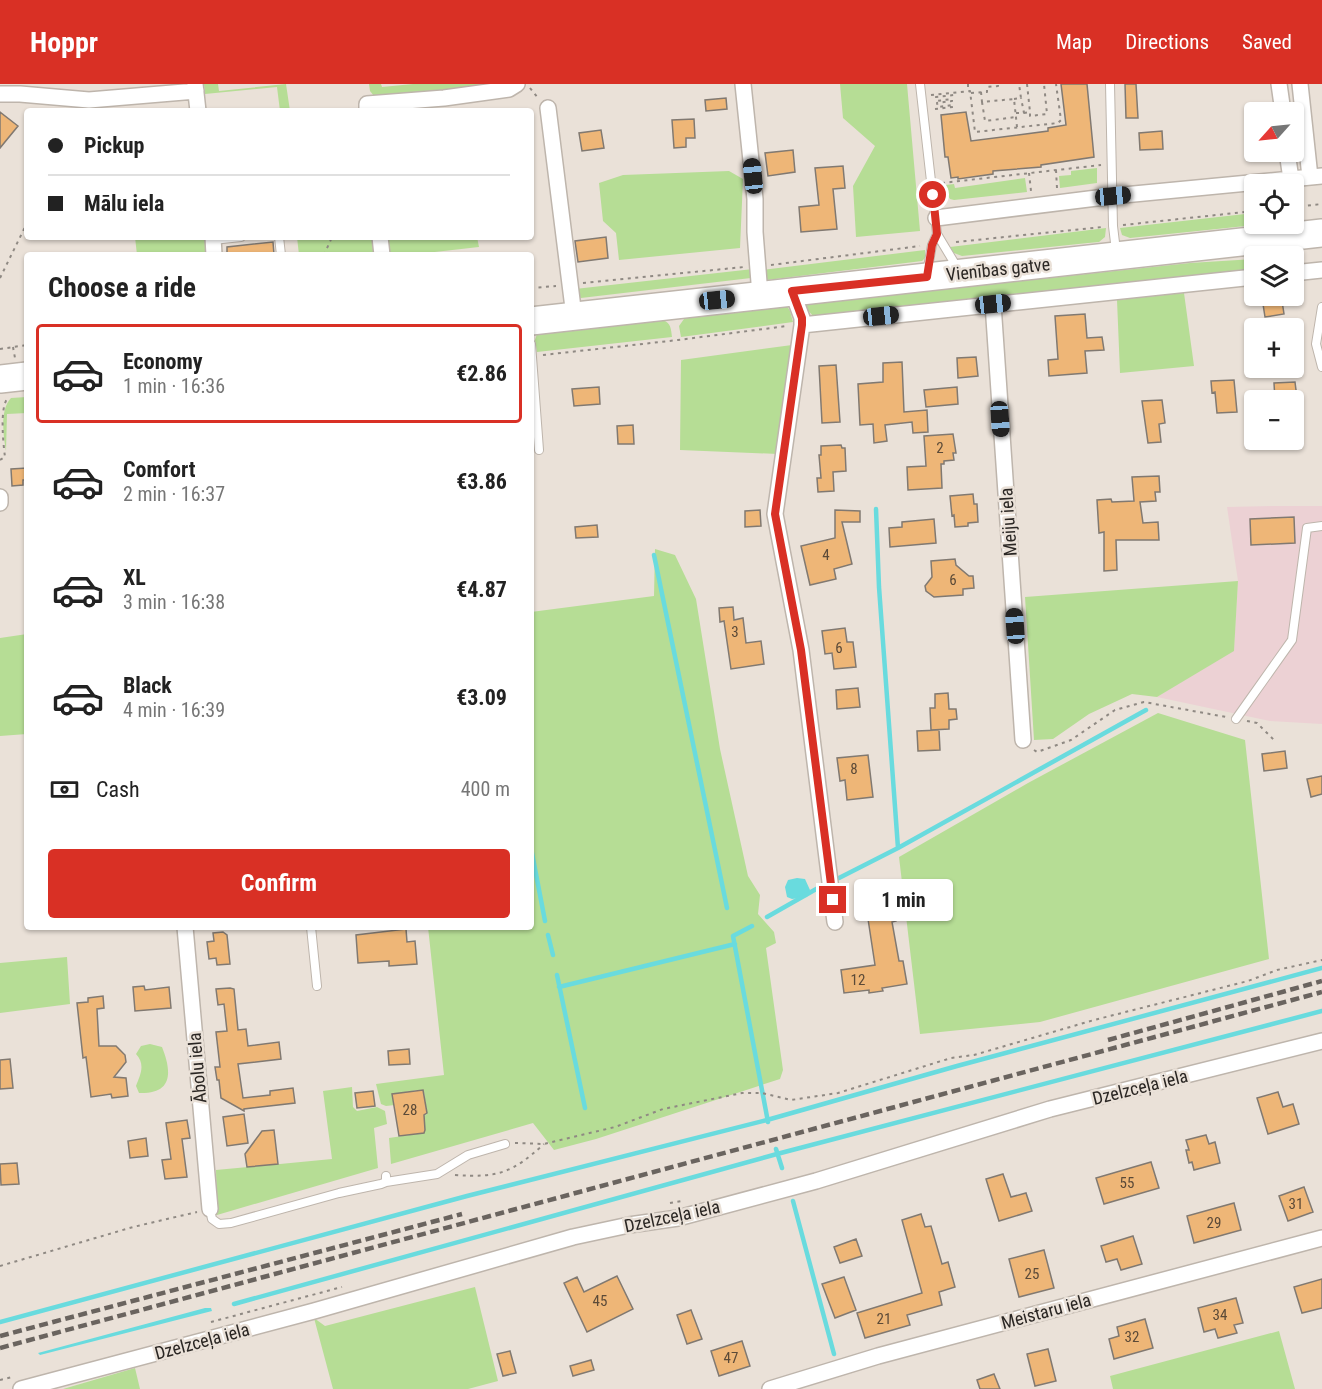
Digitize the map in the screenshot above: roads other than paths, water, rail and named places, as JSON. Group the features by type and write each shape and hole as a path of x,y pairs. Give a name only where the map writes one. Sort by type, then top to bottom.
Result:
{"highway":[{"name":"Vienības gatve","path":"534,321 1322,233"}],"street":[{"path":"367,108 367,104 444,98 509,89 517,84"},
{"path":"743,84 755,199 760,295"},
{"path":"1280,84 1282,102"},
{"path":"1300,84 1316,176"},
{"path":"0,94 89,100 196,87 198,108"},
{"path":"548,108 574,316"},
{"path":"936,218 1113,196 1244,183"},
{"path":"1304,272 1322,270"},
{"path":"802,321 1244,278"},
{"path":"792,291 802,321 775,514 801,650 841,921"},
{"name":"Meiju iela","path":"993,304 1023,740"},
{"path":"0,497 0,503"},
{"name":"Ābolu iela","path":"185,930 210,1209"},
{"name":"Dzelzceļa iela","path":"16,1383 314,1311 573,1236 678,1218 816,1181 1050,1109 1322,1043"},
{"name":"Meistaru iela","path":"770,1389 879,1356 1322,1238"}],"lane":[{"path":"920,84 937,234 932,245 927,277"},
{"path":"1110,84 1113,226 1116,256"},
{"path":"937,234 960,273"},
{"path":"213,244 229,240"},
{"path":"1322,307 1316,344 1322,367"},
{"path":"534,383 539,450"},
{"path":"1236,719 1292,640 1307,528 1322,526"},
{"path":"311,930 317,986"},
{"path":"210,1209 212,1219 219,1224 231,1223 386,1179 437,1174 468,1155 505,1144"}],"water":[{"path":"805,879 810,890 807,897 792,899 787,897 785,887 788,880"},
{"path":"211,1308 212,1311 40,1355 38,1353"}],"waterway":[{"path":"876,509 879,587 898,848"},
{"path":"654,555 727,908"},
{"path":"839,878 898,848 1146,710"},
{"path":"534,864 545,921"},
{"path":"767,917 818,888"},
{"path":"752,926 733,936 768,1122"},
{"path":"548,935 553,955"},
{"path":"559,987 735,944"},
{"path":"0,1322 467,1196 767,1120 957,1066 1322,968"},
{"path":"557,975 585,1108"},
{"path":"234,1304 777,1154 1322,1011"},
{"path":"776,1149 782,1168"},
{"path":"793,1201 834,1354"}],"railway":[{"path":"1108,1040 1322,981"},
{"path":"0,1348 1322,992"},
{"path":"0,1336 462,1214"}]}
